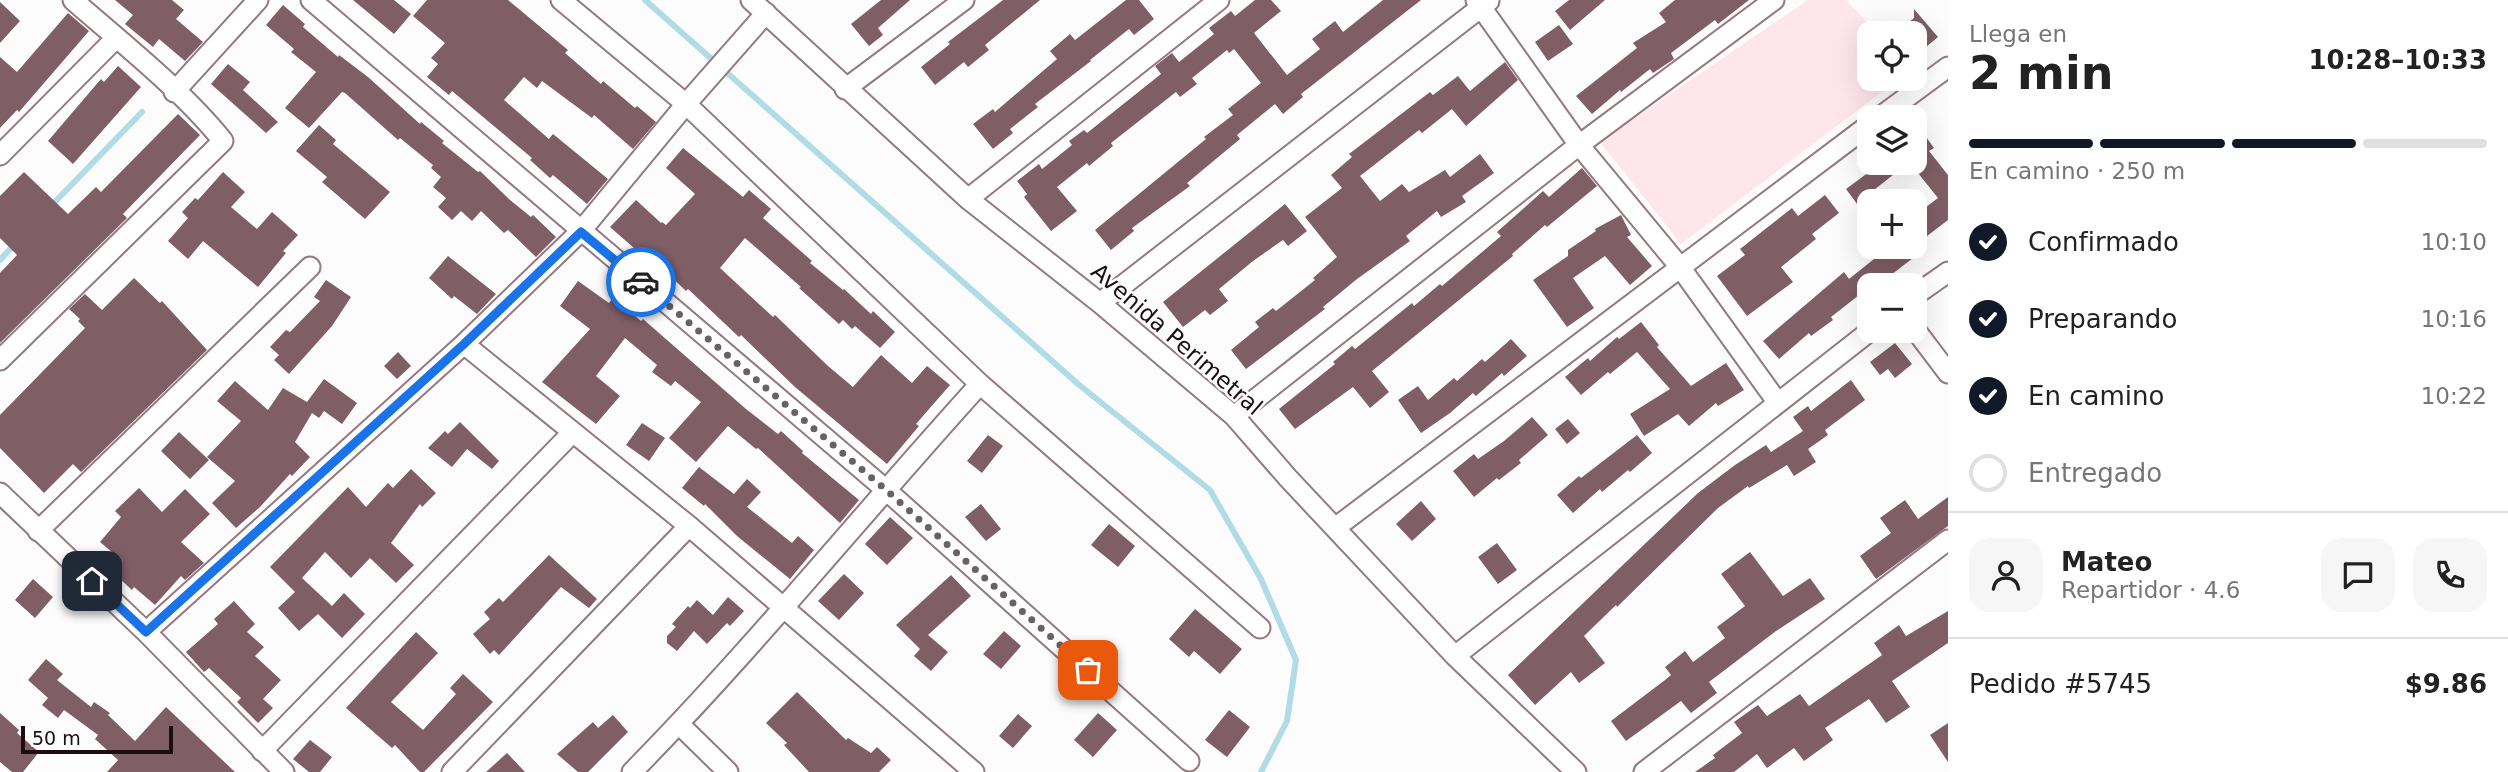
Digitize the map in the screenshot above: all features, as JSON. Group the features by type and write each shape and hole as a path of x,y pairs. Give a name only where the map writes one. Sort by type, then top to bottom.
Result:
{"street":[{"path":"0,360 223,141 211,126 73,0"},
{"path":"174,92 258,0"},
{"path":"311,0 885,489 1189,761"},
{"path":"561,0 686,104 980,384 1261,628"},
{"path":"845,89 964,0"},
{"path":"968,199 1219,0"},
{"path":"1234,415 1579,145 1774,0"},
{"path":"1100,303 1482,2 1579,145 1681,267 1778,402"},
{"path":"146,632 464,344 581,232 686,104 747,36 758,7"},
{"name":"Avenida Perimetral","path":"758,7 968,199 1100,303 1234,415 1288,478 1455,656 1576,772"},
{"path":"0,155 116,38"},
{"path":"1896,105 1948,67"},
{"path":"1335,528 1857,134"},
{"path":"38,531 310,267"},
{"path":"1927,287 1948,272"},
{"path":"1455,656 1857,341"},
{"path":"1925,343 1948,373"},
{"path":"464,344 689,526 974,772"},
{"path":"632,772 785,608 885,489 980,384"},
{"path":"262,751 572,433"},
{"path":"0,493 146,632 285,772"},
{"path":"452,772 689,526"},
{"path":"1644,772 1948,540"},
{"path":"679,724 728,772"}],"shaded area":[{"path":"1808,0 1846,0 1866,21 1857,21 1857,91 1883,91 1865,105 1857,105 1857,111 1681,244 1600,142"}],"building":[{"path":"115,0 172,0 184,10 176,19 203,42 185,61 159,39 153,47 125,24 133,15"},
{"path":"353,0 394,0 411,14 394,34"},
{"path":"427,0 508,0 568,50 565,53 601,84 603,81 656,122 633,149 594,115 592,118 542,81 537,88 524,77 504,100 549,139 553,134 608,179 587,204 553,175 550,178 530,160 532,158 452,91 449,95 427,77 438,64 431,58 445,43 413,16"},
{"path":"881,0 910,0 878,28 883,35 869,46 851,24"},
{"path":"1003,0 1040,0 985,45 989,50 968,67 964,62 935,85 921,67 950,44 948,42"},
{"path":"1126,0 1139,0 1154,19 1134,35 1129,29 1035,104 1038,107 1010,129 1013,133 993,149 973,124 993,109 995,112 1057,59 1050,51 1070,34 1075,40"},
{"path":"1255,0 1271,0 1281,11 1254,33 1287,75 1320,49 1312,39 1335,21 1343,32 1383,0 1421,0 1301,94 1303,97 1283,114 1275,104 1237,135 1240,139 1187,183 1190,186 1132,228 1134,231 1111,250 1095,230 1206,139 1204,137 1233,115 1228,109 1261,83 1234,49 1229,53 1227,50 1192,78 1197,84 1180,97 1176,92 1111,143 1113,146 1089,166 1087,163 1057,187 1077,211 1051,231 1024,197 1027,194 1017,181 1039,164 1042,169 1072,145 1069,141 1084,130 1087,133 1161,74 1155,66 1172,53 1179,62 1214,34 1209,28 1231,11 1235,16"},
{"path":"1569,0 1605,0 1570,30 1555,11"},
{"path":"1675,0 1749,0 1718,24 1715,20 1671,53 1674,59 1653,73 1650,69 1592,114 1576,96 1637,48 1633,43 1666,22 1659,13"},
{"path":"0,2 20,21 0,43"},
{"path":"283,5 305,24 303,27 338,57 339,55 368,77 420,124 421,122 444,141 442,143 480,171 510,200 531,217 533,215 556,237 536,257 508,230 504,233 481,211 472,221 461,211 452,220 438,207 446,198 433,187 441,177 431,168 433,165 400,138 398,140 345,93 342,92 309,128 285,108 316,72 291,52 294,49 266,25"},
{"path":"1914,9 1924,21 1910,21 1914,18"},
{"path":"68,13 89,31 19,112 17,110 0,128 0,57 17,72"},
{"path":"1927,24 1938,37 1927,46"},
{"path":"1559,25 1573,44 1548,61 1535,42"},
{"path":"1505,62 1518,80 1466,126 1452,109 1422,133 1419,130 1360,176 1380,201 1402,184 1409,192 1445,170 1450,177 1480,154 1494,173 1462,196 1466,202 1441,217 1437,211 1406,236 1410,241 1357,279 1323,307 1325,309 1246,369 1231,350 1259,327 1255,322 1273,308 1276,311 1315,280 1313,278 1337,257 1305,217 1342,188 1331,175 1352,157 1349,154 1430,92 1433,95 1458,76 1470,91"},
{"path":"228,64 250,82 243,90 278,122 266,133 211,84"},
{"path":"118,66 141,87 73,164 48,141 101,79 104,82"},
{"path":"178,114 200,135 123,214 127,218 0,343 0,273 17,255 0,238 0,196 24,172 68,214 96,187 101,192"},
{"path":"319,125 336,140 333,144 390,192 365,219 322,182 327,177 296,151"},
{"path":"1927,138 1934,148 1929,151 1948,175 1948,220 1927,236 1927,206 1938,198 1920,175 1927,175"},
{"path":"683,148 743,197 749,190 771,209 763,218 812,261 810,263 871,314 873,311 895,332 880,348 855,326 852,329 843,320 839,324 745,238 720,268 773,317 775,315 828,366 853,387 881,355 912,383 927,366 950,385 916,424 919,426 887,464 795,387 688,289 686,291 660,266 658,269 610,227 636,200 666,225 695,194 666,168"},
{"path":"1582,168 1597,186 1547,227 1545,225 1512,254 1513,256 1372,371 1389,392 1370,408 1353,387 1295,429 1279,409 1335,364 1333,362 1352,346 1355,349 1412,303 1414,306 1440,284 1442,286 1501,236 1497,232 1543,191 1549,197"},
{"path":"223,172 245,192 231,207 257,229 272,212 298,235 283,251 286,253 258,287 203,241 188,259 168,241 188,218 182,212 195,198 198,200"},
{"path":"1865,175 1893,175 1875,189 1857,189 1857,204 1846,189"},
{"path":"1825,195 1839,213 1812,234 1816,239 1781,267 1793,282 1747,316 1717,276 1745,255 1740,249 1792,208 1798,216"},
{"path":"1285,204 1307,231 1288,246 1283,240 1253,261 1219,289 1228,301 1210,315 1205,310 1183,327 1163,302"},
{"path":"1621,215 1631,235 1627,237 1652,266 1630,285 1605,256 1573,278 1594,308 1567,327 1533,280 1568,256 1568,250 1596,231 1595,229"},
{"path":"448,256 496,294 477,314 454,296 452,299 429,278"},
{"path":"1874,259 1912,259 1894,273 1857,273 1857,297 1831,317 1833,320 1811,336 1809,333 1779,359 1763,341 1844,272 1849,279"},
{"path":"134,278 160,303 162,301 207,350 81,472 73,464 44,493 0,448 0,415 85,328 69,309 85,294 102,310"},
{"path":"326,280 351,297 332,326 289,374 274,360 279,355 270,347 286,330 290,332 320,301 314,297"},
{"path":"578,281 609,303 613,298 641,321 643,319 746,409 778,434 781,431 803,451 802,453 859,500 840,523 758,448 728,426 696,462 669,438 701,402 675,381 671,386 652,372 657,365 625,338 596,376 620,396 596,424 542,382 590,329 560,306"},
{"path":"1641,322 1659,345 1657,347 1691,386 1726,363 1744,390 1718,406 1716,403 1689,426 1678,414 1644,436 1630,414 1670,389 1637,352 1581,395 1565,377"},
{"path":"1511,339 1527,356 1504,376 1502,373 1476,396 1473,393 1421,433 1398,400 1418,386 1428,400 1454,378 1457,381 1482,359 1485,362"},
{"path":"1895,343 1912,364 1895,378 1888,369 1880,375 1870,362"},
{"path":"398,352 411,366 397,379 384,366"},
{"path":"324,379 357,403 342,424 324,411 319,418 312,413 295,442 310,457 236,528 212,503 235,481 207,457 241,421 217,401 235,381 268,410 283,388 307,402"},
{"path":"1851,380 1865,400 1825,430 1828,435 1808,449 1816,462 1794,476 1787,465 1749,488 1748,486 1718,508 1584,636 1605,663 1579,683 1571,672 1535,705 1508,675 1698,493 1766,445 1771,452 1803,431 1793,417 1808,406 1811,411"},
{"path":"1532,417 1548,435 1519,460 1521,463 1474,497 1453,471 1474,454 1478,459"},
{"path":"1568,419 1580,433 1567,444 1555,429"},
{"path":"460,422 499,461 492,469 467,449 452,467 428,448 445,431 448,434"},
{"path":"642,423 665,438 649,461 626,445"},
{"path":"179,432 209,460 190,479 161,451"},
{"path":"988,435 1003,446 982,473 967,461"},
{"path":"1637,435 1652,453 1602,492 1600,489 1573,513 1557,495"},
{"path":"699,467 734,494 747,479 761,492 747,507 792,543 798,536 814,550 790,579 737,536 705,504 704,506 682,488"},
{"path":"411,469 436,493 422,507 420,504 391,543 414,565 396,583 370,558 351,578 325,552 302,578 332,606 344,593 365,614 342,638 318,614 299,631 278,608 295,592 270,567 348,487 366,507 388,483 393,488"},
{"path":"139,488 162,512 185,489 210,514 181,542 204,563 185,580 181,576 155,605 134,587 132,590 109,569 119,558 100,542 121,517 115,511"},
{"path":"1948,497 1948,526 1876,579 1860,556 1891,533 1880,518 1905,500 1918,519"},
{"path":"1421,501 1436,519 1412,541 1396,524"},
{"path":"981,504 1001,529 986,541 965,517"},
{"path":"890,517 913,538 887,565 865,544"},
{"path":"1109,524 1135,546 1118,567 1091,545"},
{"path":"1497,543 1517,570 1498,584 1478,557"},
{"path":"1750,552 1783,596 1810,578 1825,599 1776,631 1709,682 1717,693 1691,713 1681,701 1626,741 1611,721 1671,675 1665,667 1685,651 1693,662 1725,638 1717,627 1745,606 1721,574"},
{"path":"549,555 597,599 589,608 561,587 499,655 494,650 490,654 473,634 490,619 484,612 499,598 503,602"},
{"path":"844,574 864,593 839,620 818,601"},
{"path":"951,575 971,596 928,635 948,652 931,671 914,656 920,649 896,625"},
{"path":"33,579 53,597 35,618 15,600"},
{"path":"728,597 744,611 730,626 727,623 707,644 694,631 677,651 667,643 667,636 676,627 672,624 688,606 690,608 697,600 713,615"},
{"path":"234,601 255,624 247,632 264,647 255,656 281,680 263,699 273,708 258,723 237,702 241,698 209,668 204,672 186,652 218,624 214,619"},
{"path":"1195,609 1242,649 1220,674 1194,651 1189,657 1169,639"},
{"path":"1948,611 1948,643 1892,681 1910,707 1886,723 1869,699 1825,728 1833,740 1804,761 1794,748 1767,768 1757,754 1734,772 1695,772 1742,733 1734,722 1758,705 1767,716 1800,694 1809,706 1882,655 1874,643 1899,625 1906,636"},
{"path":"1004,631 1021,646 1001,669 983,654"},
{"path":"416,632 438,653 391,702 423,730 456,694 450,688 463,674 493,702 424,772 420,772 395,745 392,748 346,708"},
{"path":"46,659 63,674 57,680 91,707 94,702 110,713 108,715 135,741 166,707 235,772 107,772 118,760 95,739 98,735 64,710 58,718 42,705 48,698 28,680"},
{"path":"797,692 846,740 848,738 871,753 877,747 891,760 879,772 809,772 784,745 787,743 766,723"},
{"path":"1229,710 1250,727 1227,757 1205,740"},
{"path":"0,713 19,730 17,733 39,752 23,772 12,772 0,762"},
{"path":"1098,713 1117,730 1093,757 1074,740"},
{"path":"1018,714 1032,726 1013,748 999,736"},
{"path":"613,715 628,732 588,772 578,772 557,754 593,722 598,728"},
{"path":"1948,723 1948,762 1930,735"},
{"path":"310,740 332,757 320,772 309,772 293,759"},
{"path":"507,753 525,772 486,772"}],"waterway":[{"path":"645,0 1078,384 1210,490 1261,579 1296,660 1287,721 1261,772"},
{"path":"51,206 142,112"},
{"path":"0,260 15,244"}],"way so far":[{"path":"641,282 885,489 1088,670"}],"route":[{"path":"92,581 146,632 464,344 581,232 641,282"}]}
